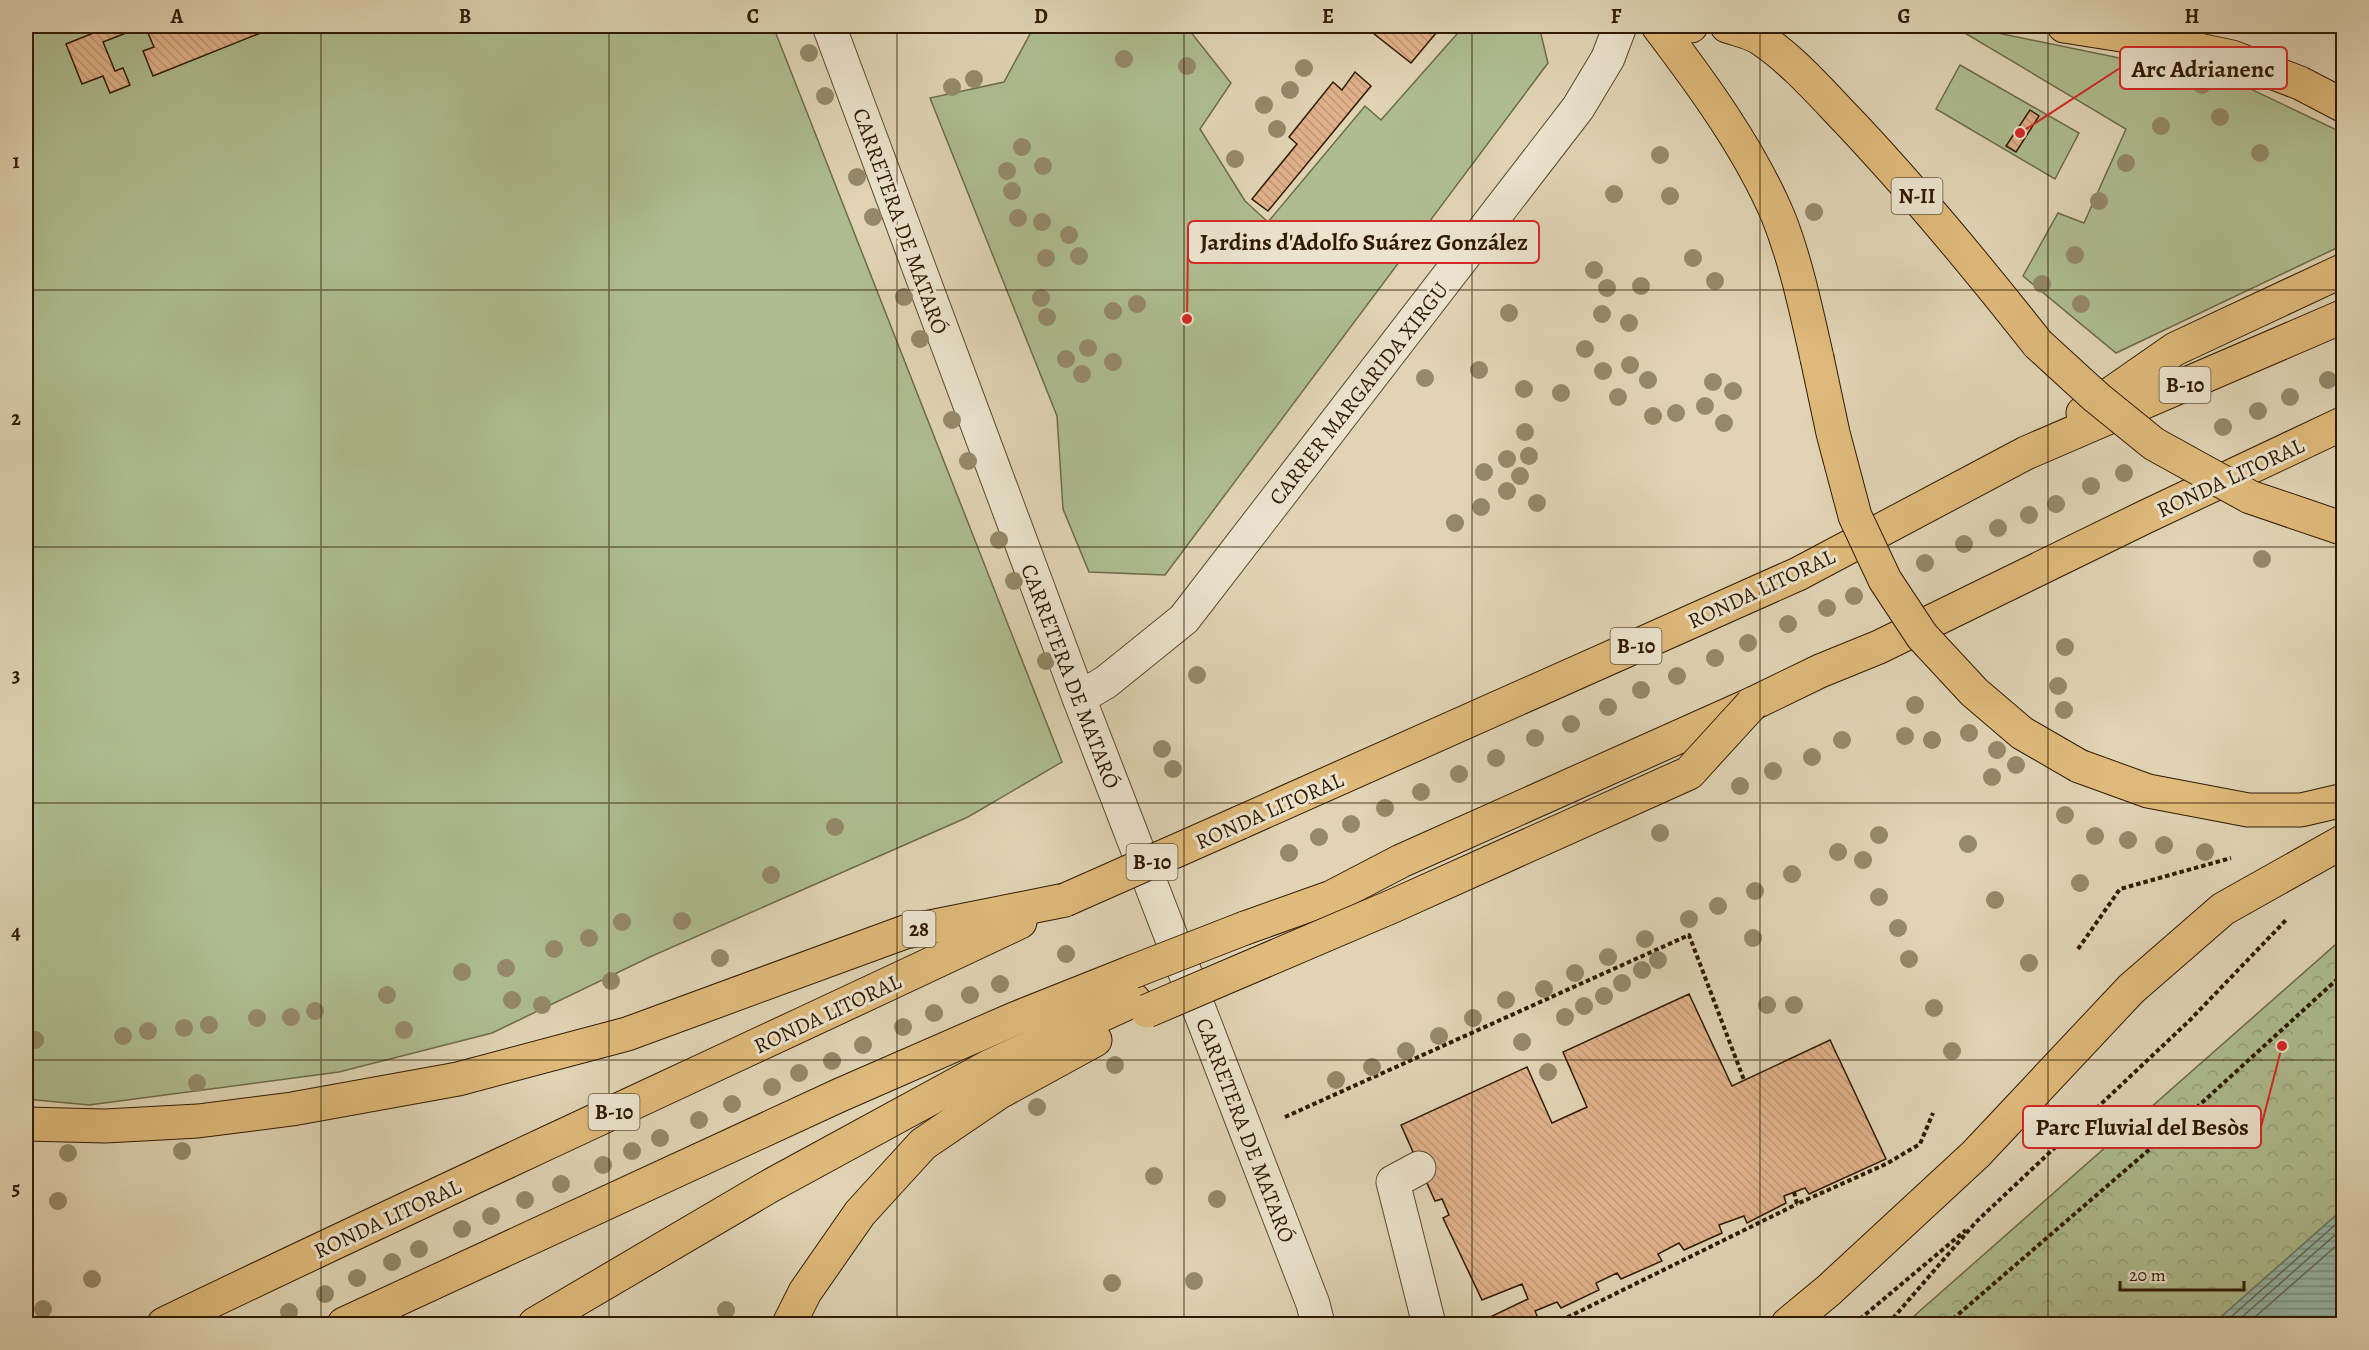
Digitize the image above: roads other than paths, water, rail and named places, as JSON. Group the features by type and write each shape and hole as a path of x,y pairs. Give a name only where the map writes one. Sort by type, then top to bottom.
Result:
{"main road":[{"path":"1658,26 1706,88 1741,146 1778,216 1798,278 1833,433 1855,516 1886,580 1922,636 1974,692 2022,733 2079,766 2148,791 2248,810 2301,810 2343,800"},
{"path":"1682,26 1691,26"},
{"name":"N-II","path":"1727,26 1758,37 1786,57 1815,86 1882,157 1963,249 2038,344 2096,397 2154,444 2250,496 2343,529"},
{"path":"2064,26 2147,39 2232,57 2300,83 2343,106"},
{"path":"2026,453 2175,349 2343,270"},
{"name":"RONDA LITORAL","path":"164,1324 393,1214 817,1018 1065,900 1798,574 2026,453 2343,316"},
{"name":"RONDA LITORAL","path":"344,1324 840,1095 1014,1019 1138,994 1242,939 1332,897 1401,861 1752,704 1820,671 1879,647 2343,423"},
{"path":"535,1324 768,1187 990,1066 1138,994 1393,906 1689,773 1752,704"},
{"path":"1788,1324 1829,1290 1976,1154 2131,989 2223,909 2343,840"},
{"name":"28","path":"26,1124 105,1126 198,1121 292,1109 458,1079 627,1034 905,932 1065,900"},
{"path":"789,1324 805,1292 860,1213 923,1144 1138,994"}],"street":[{"name":"CARRETERA DE MATARÓ","path":"829,26 1079,698 1313,1304 1318,1324"},
{"name":"CARRER MARGARIDA XIRGU","path":"1079,698 1106,682 1184,619 1578,108 1608,58 1620,26"},
{"path":"1419,1168 1393,1182 1429,1324"}],"water":[{"path":"2343,1209 2343,1324 2213,1324"}],"place":[{"name":"Arc Adrianenc","path":"2020,133"},
{"name":"Jardins d'Adolfo Suárez González","path":"1187,319"},
{"name":"Parc Fluvial del Besòs","path":"2282,1046"}]}
